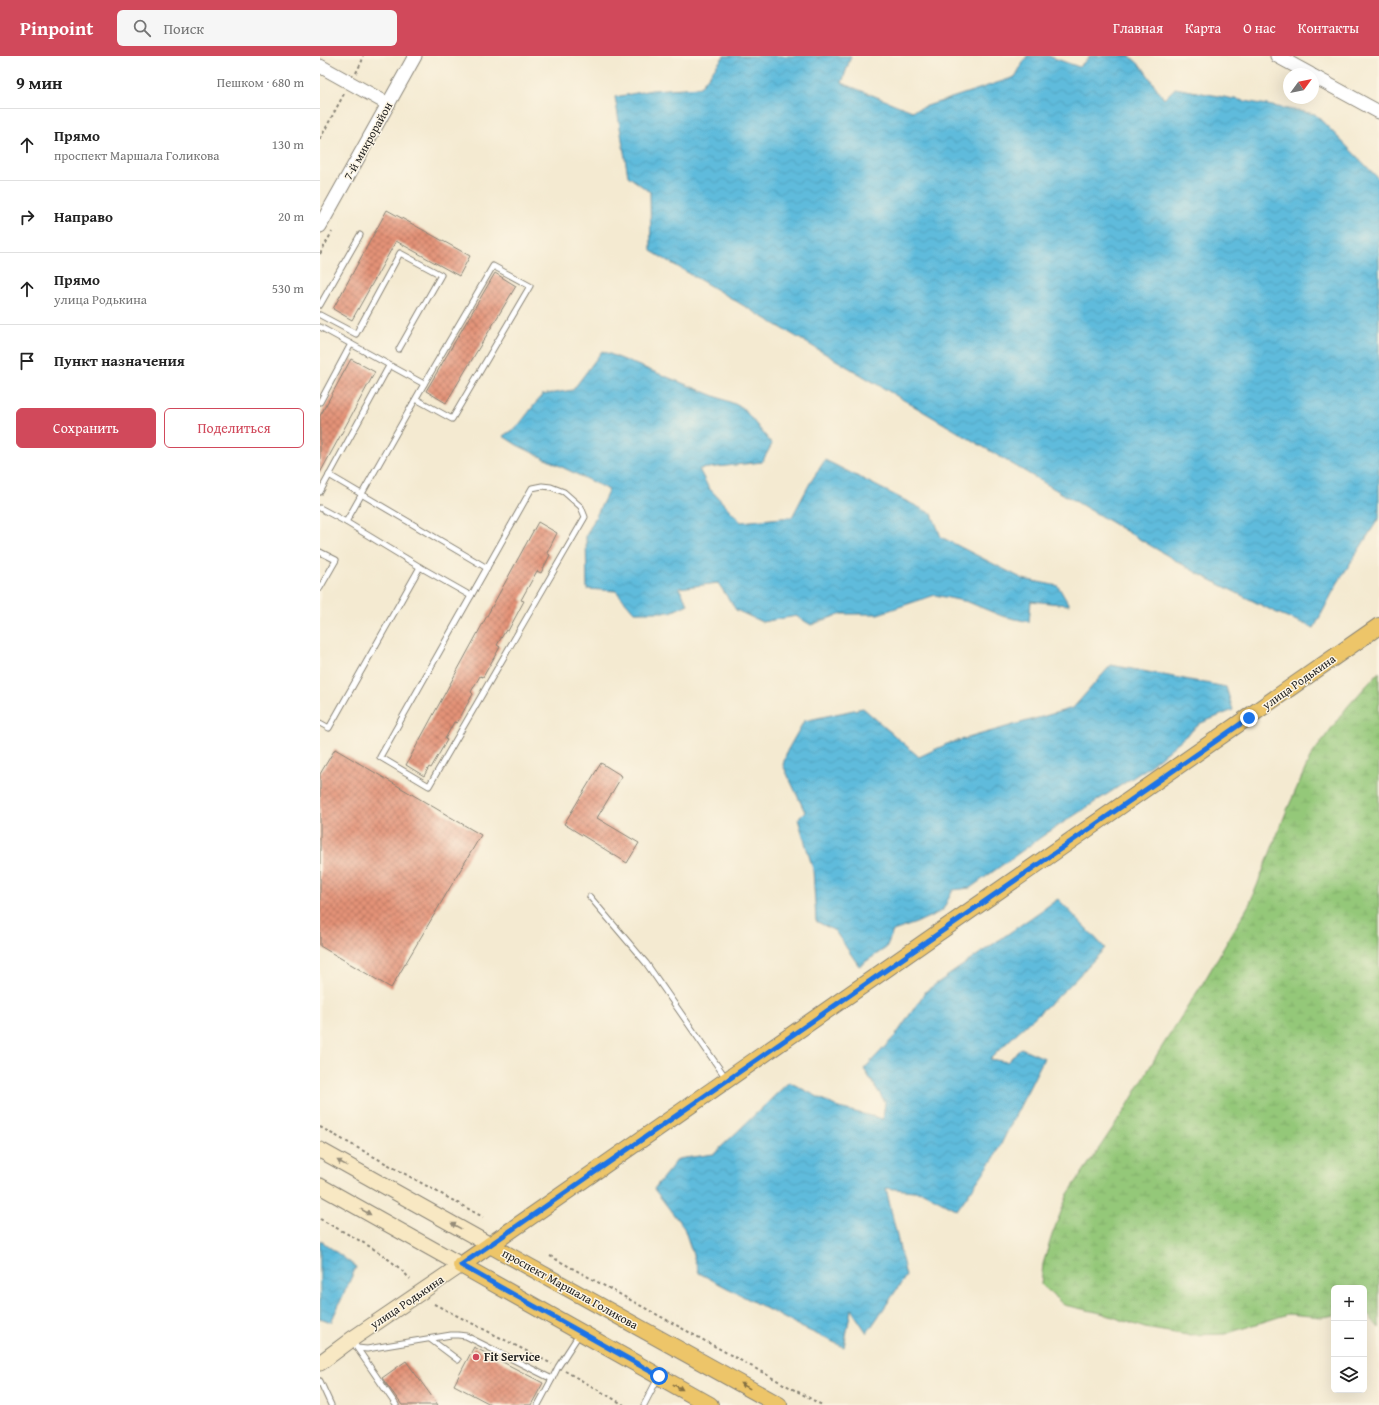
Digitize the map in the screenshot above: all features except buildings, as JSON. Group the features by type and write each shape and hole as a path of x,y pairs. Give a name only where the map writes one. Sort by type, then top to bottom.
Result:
{"main road":[{"name":"улица Родькина","path":"320,1363 355,1344 461,1265 1379,626"},
{"name":"проспект Маршала Голикова","path":"320,1150 779,1405"},
{"path":"320,1186 710,1405"}],"street":[{"name":"7-й микрорайон","path":"320,226 415,56"},
{"path":"1277,56 1299,68"},
{"path":"320,66 388,104"},
{"path":"1319,79 1379,112"}],"lane":[{"path":"320,305 360,235"},
{"path":"320,315 356,334 400,253 441,276 399,349"},
{"path":"346,522 424,384 493,266 530,286 452,419 416,399"},
{"path":"320,327 424,384"},
{"path":"320,402 351,344"},
{"path":"320,492 389,366"},
{"path":"329,475 487,568"},
{"path":"542,486 551,487 564,492 581,506 585,517 429,786 380,757 471,596 532,488 542,486"},
{"path":"320,508 471,596"},
{"path":"320,552 336,560 320,588"},
{"path":"320,723 329,728 420,567"},
{"path":"590,897 646,963 727,1080"},
{"path":"538,1405 558,1367 580,1332"},
{"path":"355,1344 367,1349 430,1338 458,1335 466,1336 552,1379"},
{"path":"430,1338 458,1360"},
{"path":"355,1344 396,1405"},
{"path":"644,1405 659,1376"},
{"path":"320,1381 331,1405"}],"path":[{"path":"320,139 362,61 362,56"},
{"path":"320,1127 483,1218"},
{"path":"320,1220 384,1254 403,1270 410,1279"},
{"path":"550,1256 822,1405"},
{"path":"434,1304 558,1367 624,1405"}],"green space":[{"path":"1379,672 1379,1328 1367,1314 1367,1285 1331,1285 1331,1316 1322,1317 1288,1314 1225,1334 1187,1335 1145,1328 1101,1313 1064,1305 1041,1285 1043,1264 1052,1235 1068,1194 1125,1110 1158,1053 1206,978 1250,903 1287,810 1311,756 1348,706"}],"water":[{"path":"724,56 817,56 818,58 819,56 851,56 842,83 912,111 1015,77 1027,56 1048,56 1079,67 1090,56 1130,56 1143,68 1164,99 1175,88 1315,114 1379,179 1379,518 1337,584 1314,628 1275,612 1197,573 651,251 650,192 628,176 615,97 652,90 700,87"},
{"path":"602,351 742,407 772,444 762,462 699,469 708,487 741,522 792,517 810,483 825,460 932,514 941,537 1023,579 1058,586 1069,605 1031,601 1029,622 1002,616 968,602 935,595 878,614 840,614 811,625 796,616 762,622 736,610 718,583 679,588 688,604 671,612 634,612 616,591 587,589 586,536 609,490 517,445 503,436 518,426 542,395 573,390"},
{"path":"1111,665 1226,687 1233,710 1201,723 1146,769 1047,833 970,888 953,890 942,911 916,923 893,931 886,948 859,966 835,931 816,921 813,869 798,819 805,812 783,765 787,751 804,721 863,708 919,757 947,744 1073,708"},
{"path":"1058,899 1105,948 1068,987 990,1059 1007,1062 1021,1048 1044,1058 994,1158 957,1210 923,1192 886,1188 906,1276 867,1333 851,1309 844,1347 801,1327 699,1273 684,1228 654,1189 678,1159 714,1154 789,1082 839,1108 883,1119 885,1102 864,1069 896,1035 926,991"},
{"path":"320,1240 356,1267 331,1322 320,1318"}],"place":[{"name":"Fit Service","path":"476,1357"}],"route":[{"path":"659,1376 461,1265 1249,718"}]}
